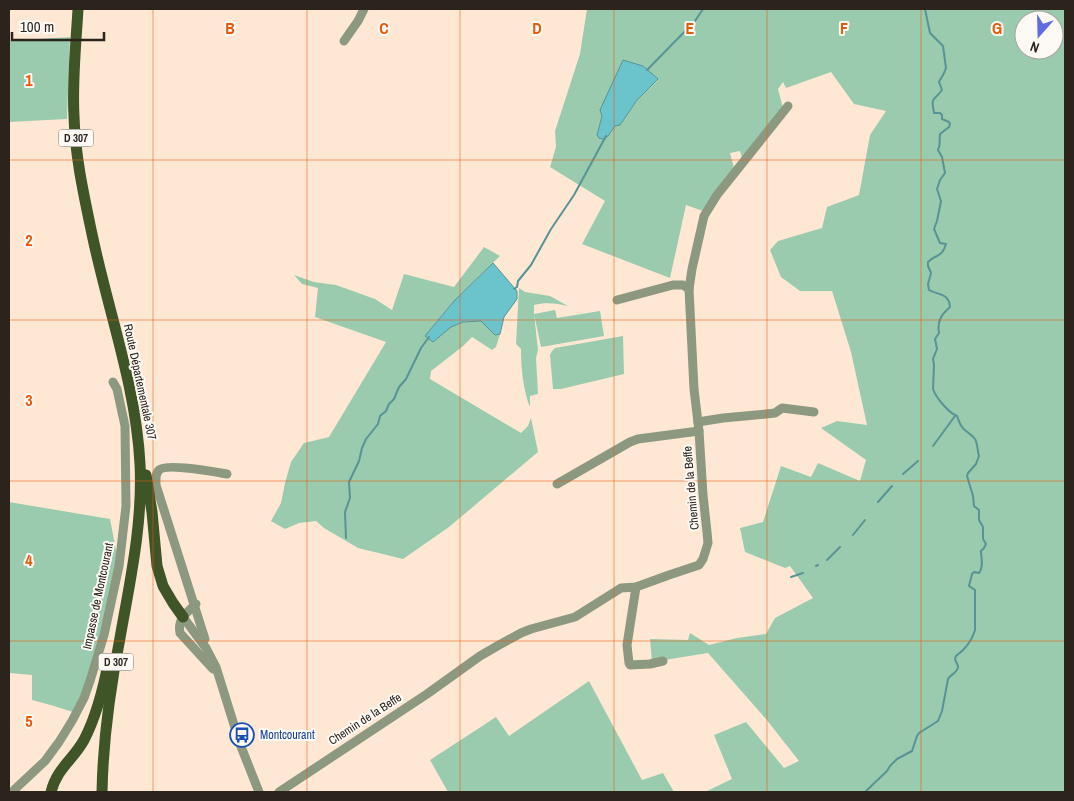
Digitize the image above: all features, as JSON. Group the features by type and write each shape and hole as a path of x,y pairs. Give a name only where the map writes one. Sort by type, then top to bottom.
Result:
{"main road":[{"name":"Route Départementale 307","path":"78,9 73,108 78,155 92,235 129,388 138,438 141,487 128,596 107,721 102,792"},
{"path":"129,388 141,434 152,512 157,566 163,586 183,617"},
{"path":"51,792 59,772 82,742 94,716 107,669 137,533"}],"street":[{"path":"344,42 364,9"},
{"name":"Chemin de la Beffe","path":"279,792 427,694 486,652 521,633 575,617 621,588 636,588 668,574 699,564 703,559 708,543 694,389 689,289 692,269 702,224 707,211 717,195 788,106"},
{"path":"617,300 673,285 683,285 689,289"},
{"name":"Impasse de Montcourant","path":"12,790 45,761 69,726 84,698 104,635 119,566 126,506 124,426 117,389 113,382"},
{"path":"557,484 638,439 698,426 723,418 775,413 782,408 814,412"},
{"path":"204,639 195,605 156,485 156,478 161,468 167,467 227,474"},
{"path":"636,588 627,645 629,663 630,665 636,665 663,661"},
{"path":"195,605 183,617 212,658 240,744 259,792"},
{"path":"12,790 24,792"}],"green space":[{"path":"587,9 1065,9 1065,792 705,792 732,779 714,735 746,722 784,768 799,761 766,719 708,653 652,662 650,639 688,640 690,633 709,645 737,638 766,634 775,618 813,598 790,566 785,568 745,552 740,528 763,522 781,466 811,477 818,463 860,481 866,460 821,428 837,421 867,425 851,352 832,291 800,291 781,277 770,250 778,241 822,228 827,207 859,195 870,135 886,111 854,104 831,72 786,88 783,82 778,89 783,108 742,158 740,151 730,153 734,168 703,211 686,205 670,278 582,244 605,201 550,167 556,147 555,131 580,54","holes":["658,80 637,100 620,125 615,126 608,136 603,139 597,135 602,116"]},
{"path":"70,37 67,119 9,122 9,41"},
{"path":"484,247 500,256 454,301 437,321 433,342 451,327 463,322 481,321 495,335 500,334 496,347 492,350 472,337 431,371 430,379 521,433 528,426 531,418 538,452 449,527 403,559 358,548 324,528 316,521 299,523 285,529 271,521 281,503 291,462 304,443 329,437 386,342 315,317 318,288 302,284 294,275 314,282 336,285 375,299 392,310 404,274 454,287"},
{"path":"519,288 525,292 550,296 568,306 551,303 534,305 538,350 536,358 538,394 530,396 530,406 524,384 521,349 516,344"},
{"path":"555,310 557,318 600,311 604,336 541,347 534,314"},
{"path":"623,336 624,374 561,389 553,389 550,355 555,348"},
{"path":"9,502 110,519 119,566 112,599 76,713 32,700 32,675 9,673"},
{"path":"589,681 642,780 663,773 674,792 448,792 430,760 496,717 509,736"}],"water":[{"path":"623,60 643,66 658,79 637,100 620,125 615,126 608,136 603,139 599,138 597,135 602,116 600,110"},
{"path":"493,263 517,291 517,299 504,317 500,334 495,335 481,321 463,322 451,327 433,342 425,336 454,301"}],"waterway":[{"path":"647,70 695,21 703,9"},
{"path":"865,792 897,759 912,751 919,733 938,721 942,711 948,679 958,669 955,658 963,650 975,630 975,590 969,586 972,574 981,571 981,551 986,544 983,539 983,527 979,520 979,510 974,506 967,476 976,464 979,456 976,441 959,423 957,416 943,405 933,389 933,359 937,349 935,339 939,333 940,318 950,307 948,299 929,290 928,284 931,273 928,262 940,254 946,244 940,243 934,229 941,201 937,189 945,173 942,157 938,150 940,134 950,124 942,119 940,113 934,113 933,101 942,90 939,82 946,68 943,46 930,33 925,9"},
{"path":"514,289 574,195 606,136"},
{"path":"346,538 345,512 350,498 349,482 359,461 362,448 366,439 378,424 380,416 394,399 421,348 429,337"},
{"path":"933,446 955,416"},
{"path":"903,474 918,461"},
{"path":"878,502 892,486"},
{"path":"853,535 865,520"},
{"path":"827,560 840,547"},
{"path":"791,577 803,573"}],"place":[{"name":"Montcourant","path":"242,735"}]}
